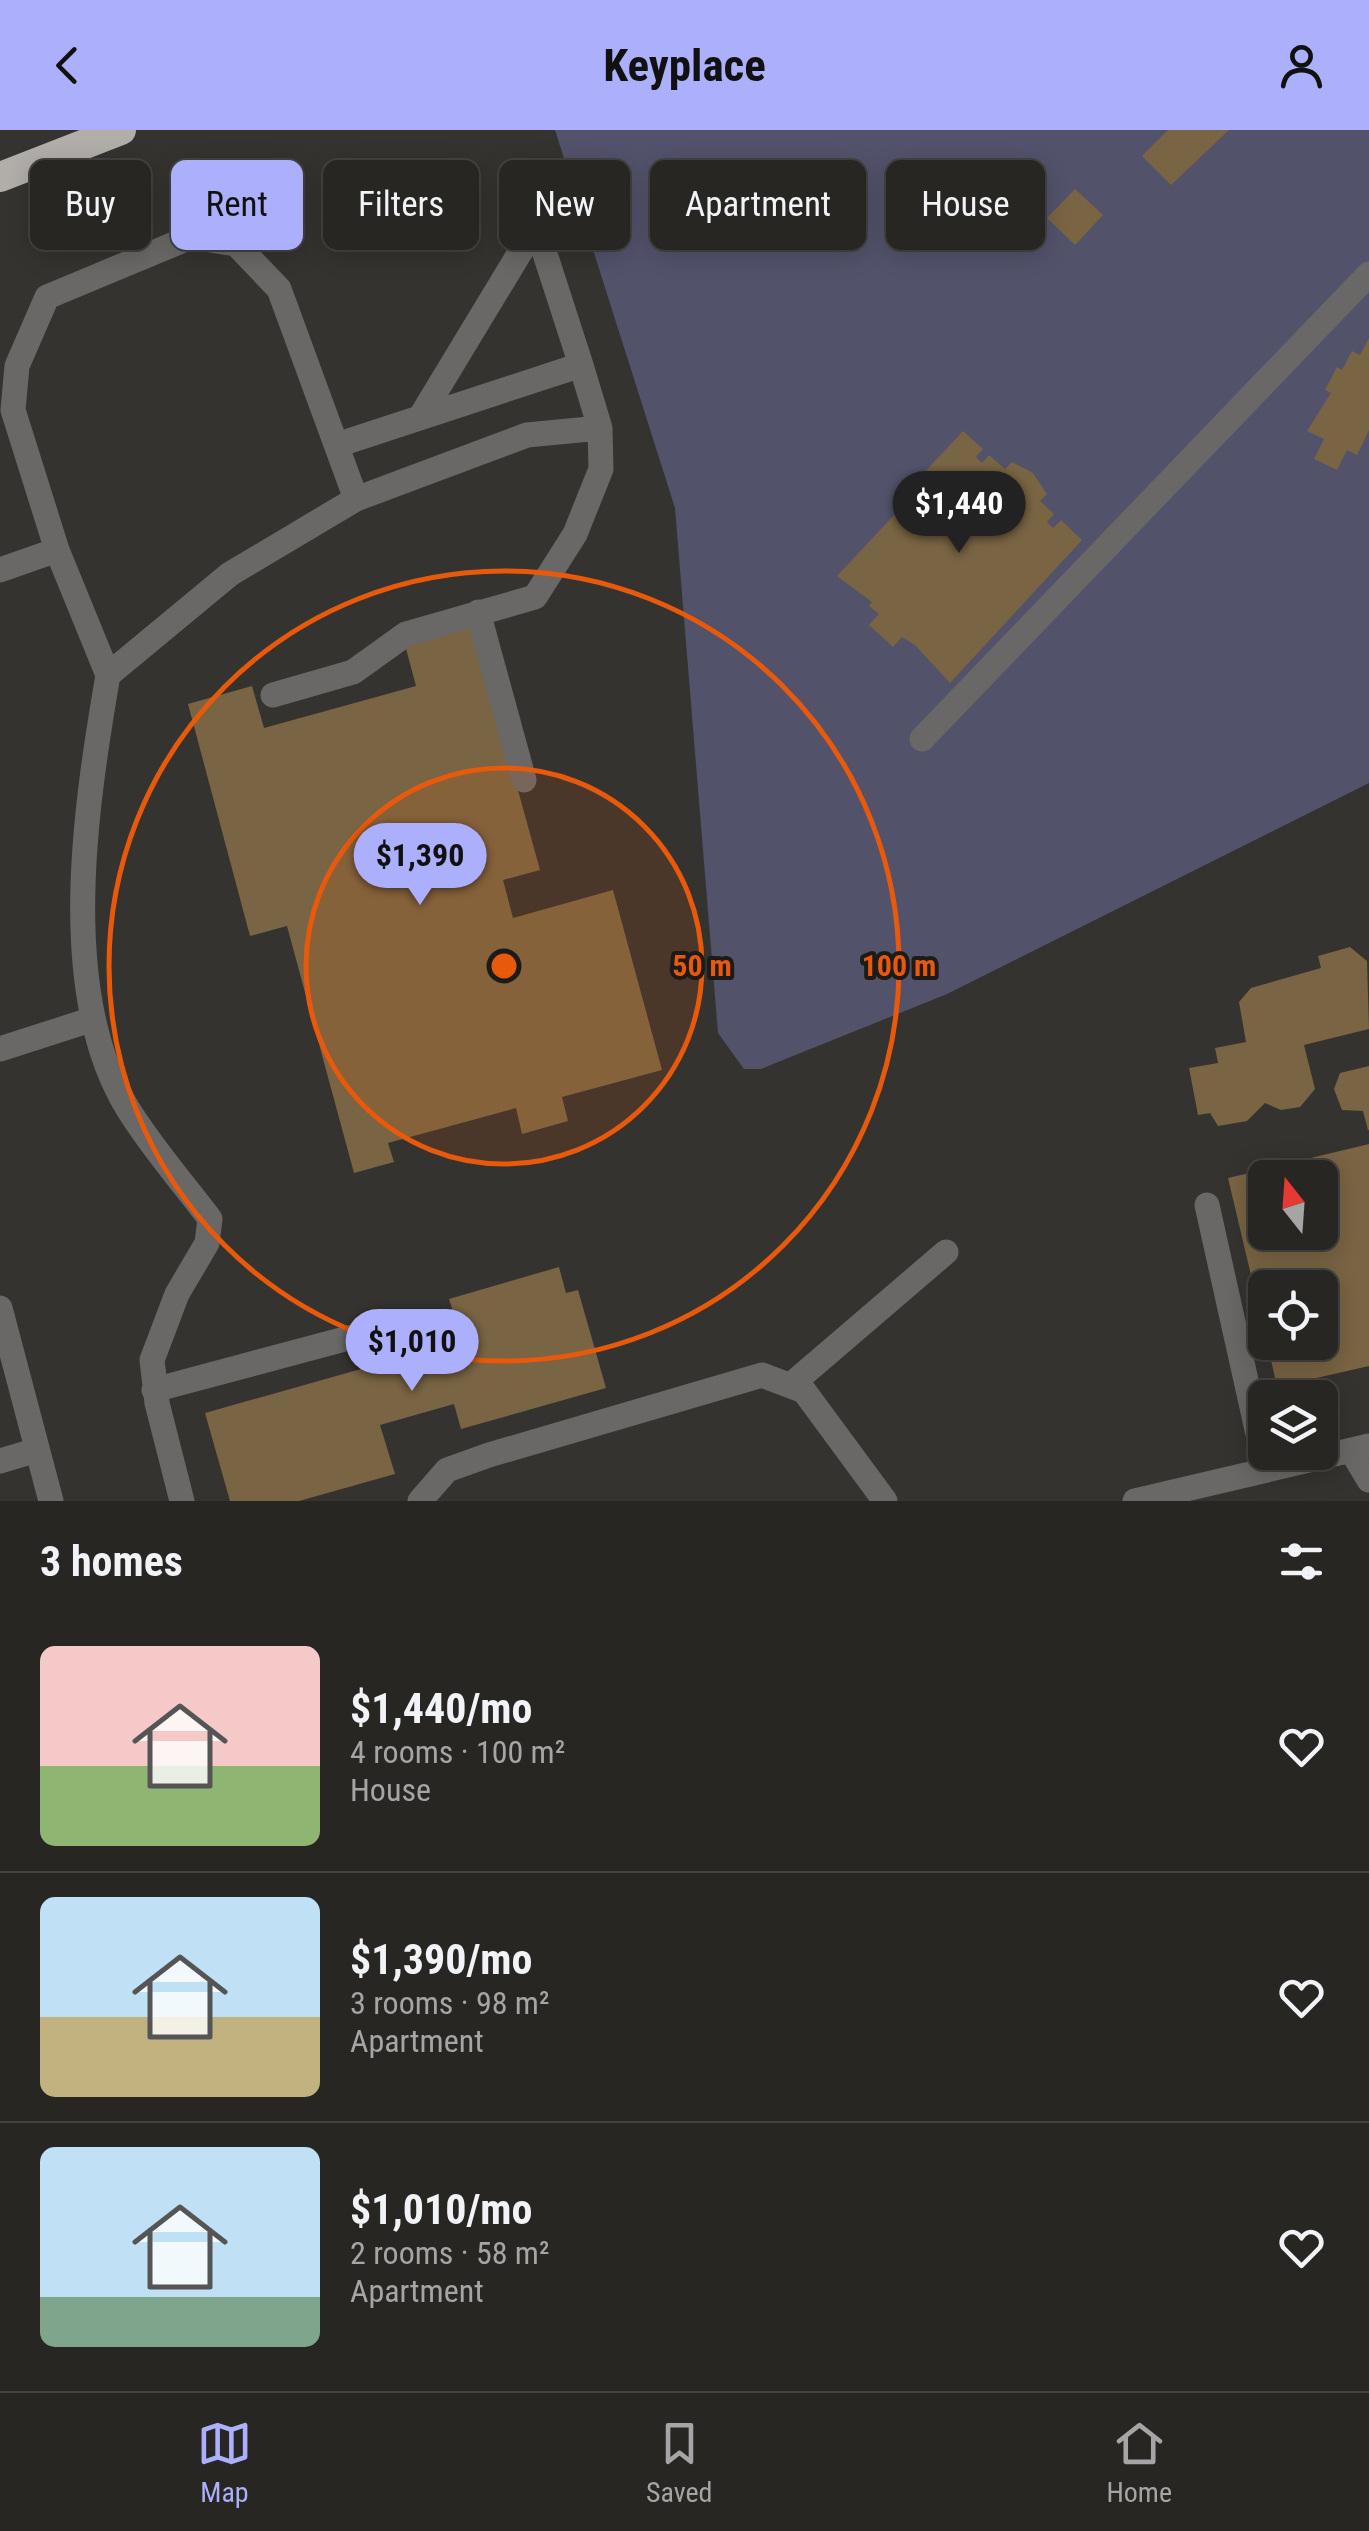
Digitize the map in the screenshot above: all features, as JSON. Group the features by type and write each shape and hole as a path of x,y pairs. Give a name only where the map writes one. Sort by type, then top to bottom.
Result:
{"highway":[{"path":"0,177 121,130"}],"street":[{"path":"273,695 353,672 406,634 534,597 575,534 601,469 600,428 536,226 422,416"},
{"path":"182,1501 154,1390 152,1360 177,1294 207,1243 210,1220 126,1108 90,1020 84,918 93,759 108,675 57,550 13,410 17,366 48,297 190,237 236,244 279,289 356,498"},
{"path":"922,739 1369,274"},
{"path":"337,445 581,365"},
{"path":"108,675 230,574 356,498 527,434 600,428"},
{"path":"0,570 57,550"},
{"path":"478,612 524,780"},
{"path":"0,1049 90,1020"},
{"path":"1206,1205 1248,1390"},
{"path":"792,1384 946,1252"},
{"path":"0,1308 51,1501"},
{"path":"154,1390 371,1332"},
{"path":"420,1501 447,1470 489,1454 762,1375 804,1391 885,1501"},
{"path":"1360,1448 1369,1480"},
{"path":"0,1461 38,1450"},
{"path":"1136,1501 1266,1470"}],"shaded area":[{"path":"555,130 1369,130 1369,783 947,994 761,1069 744,1069 718,1033 675,508 593,250 630,250 630,160 565,160"}],"building":[{"path":"1168,130 1229,130 1171,185 1142,156"},
{"path":"1075,189 1103,215 1075,245 1047,218"},
{"path":"1369,338 1369,430 1357,455 1347,450 1337,470 1314,459 1324,439 1307,431 1331,393 1325,390 1337,367 1342,370 1352,351 1360,355"},
{"path":"963,431 983,449 976,457 982,463 989,455 1005,469 1012,462 1033,473 1047,494 1040,501 1054,514 1047,522 1053,528 1061,520 1082,540 950,683 915,645 902,637 893,647 869,625 879,614 869,606 872,602 837,576 910,498 905,493"},
{"path":"473,627 540,870 503,880 513,918 613,890 662,1070 562,1097 568,1121 522,1134 516,1108 388,1143 394,1162 354,1173 287,926 250,936 188,704 252,686 264,728 416,686 405,645"},
{"path":"1350,947 1367,961 1369,1029 1304,1045 1315,1089 1300,1107 1281,1110 1265,1103 1247,1121 1218,1126 1210,1113 1198,1115 1189,1068 1218,1063 1215,1048 1246,1042 1239,1002 1251,988 1321,968 1318,956"},
{"path":"1369,1066 1368,1130 1363,1111 1342,1110 1334,1089 1340,1073"},
{"path":"1369,1144 1369,1366 1308,1380 1275,1380 1271,1360 1338,1360 1338,1270 1250,1270 1228,1178 1248,1173 1248,1250 1338,1250 1338,1160 1303,1160"},
{"path":"559,1267 566,1293 578,1290 606,1388 461,1429 454,1404 380,1425 395,1474 299,1501 230,1501 205,1413 368,1367 375,1374 441,1355 434,1330 457,1324 449,1299"}]}
